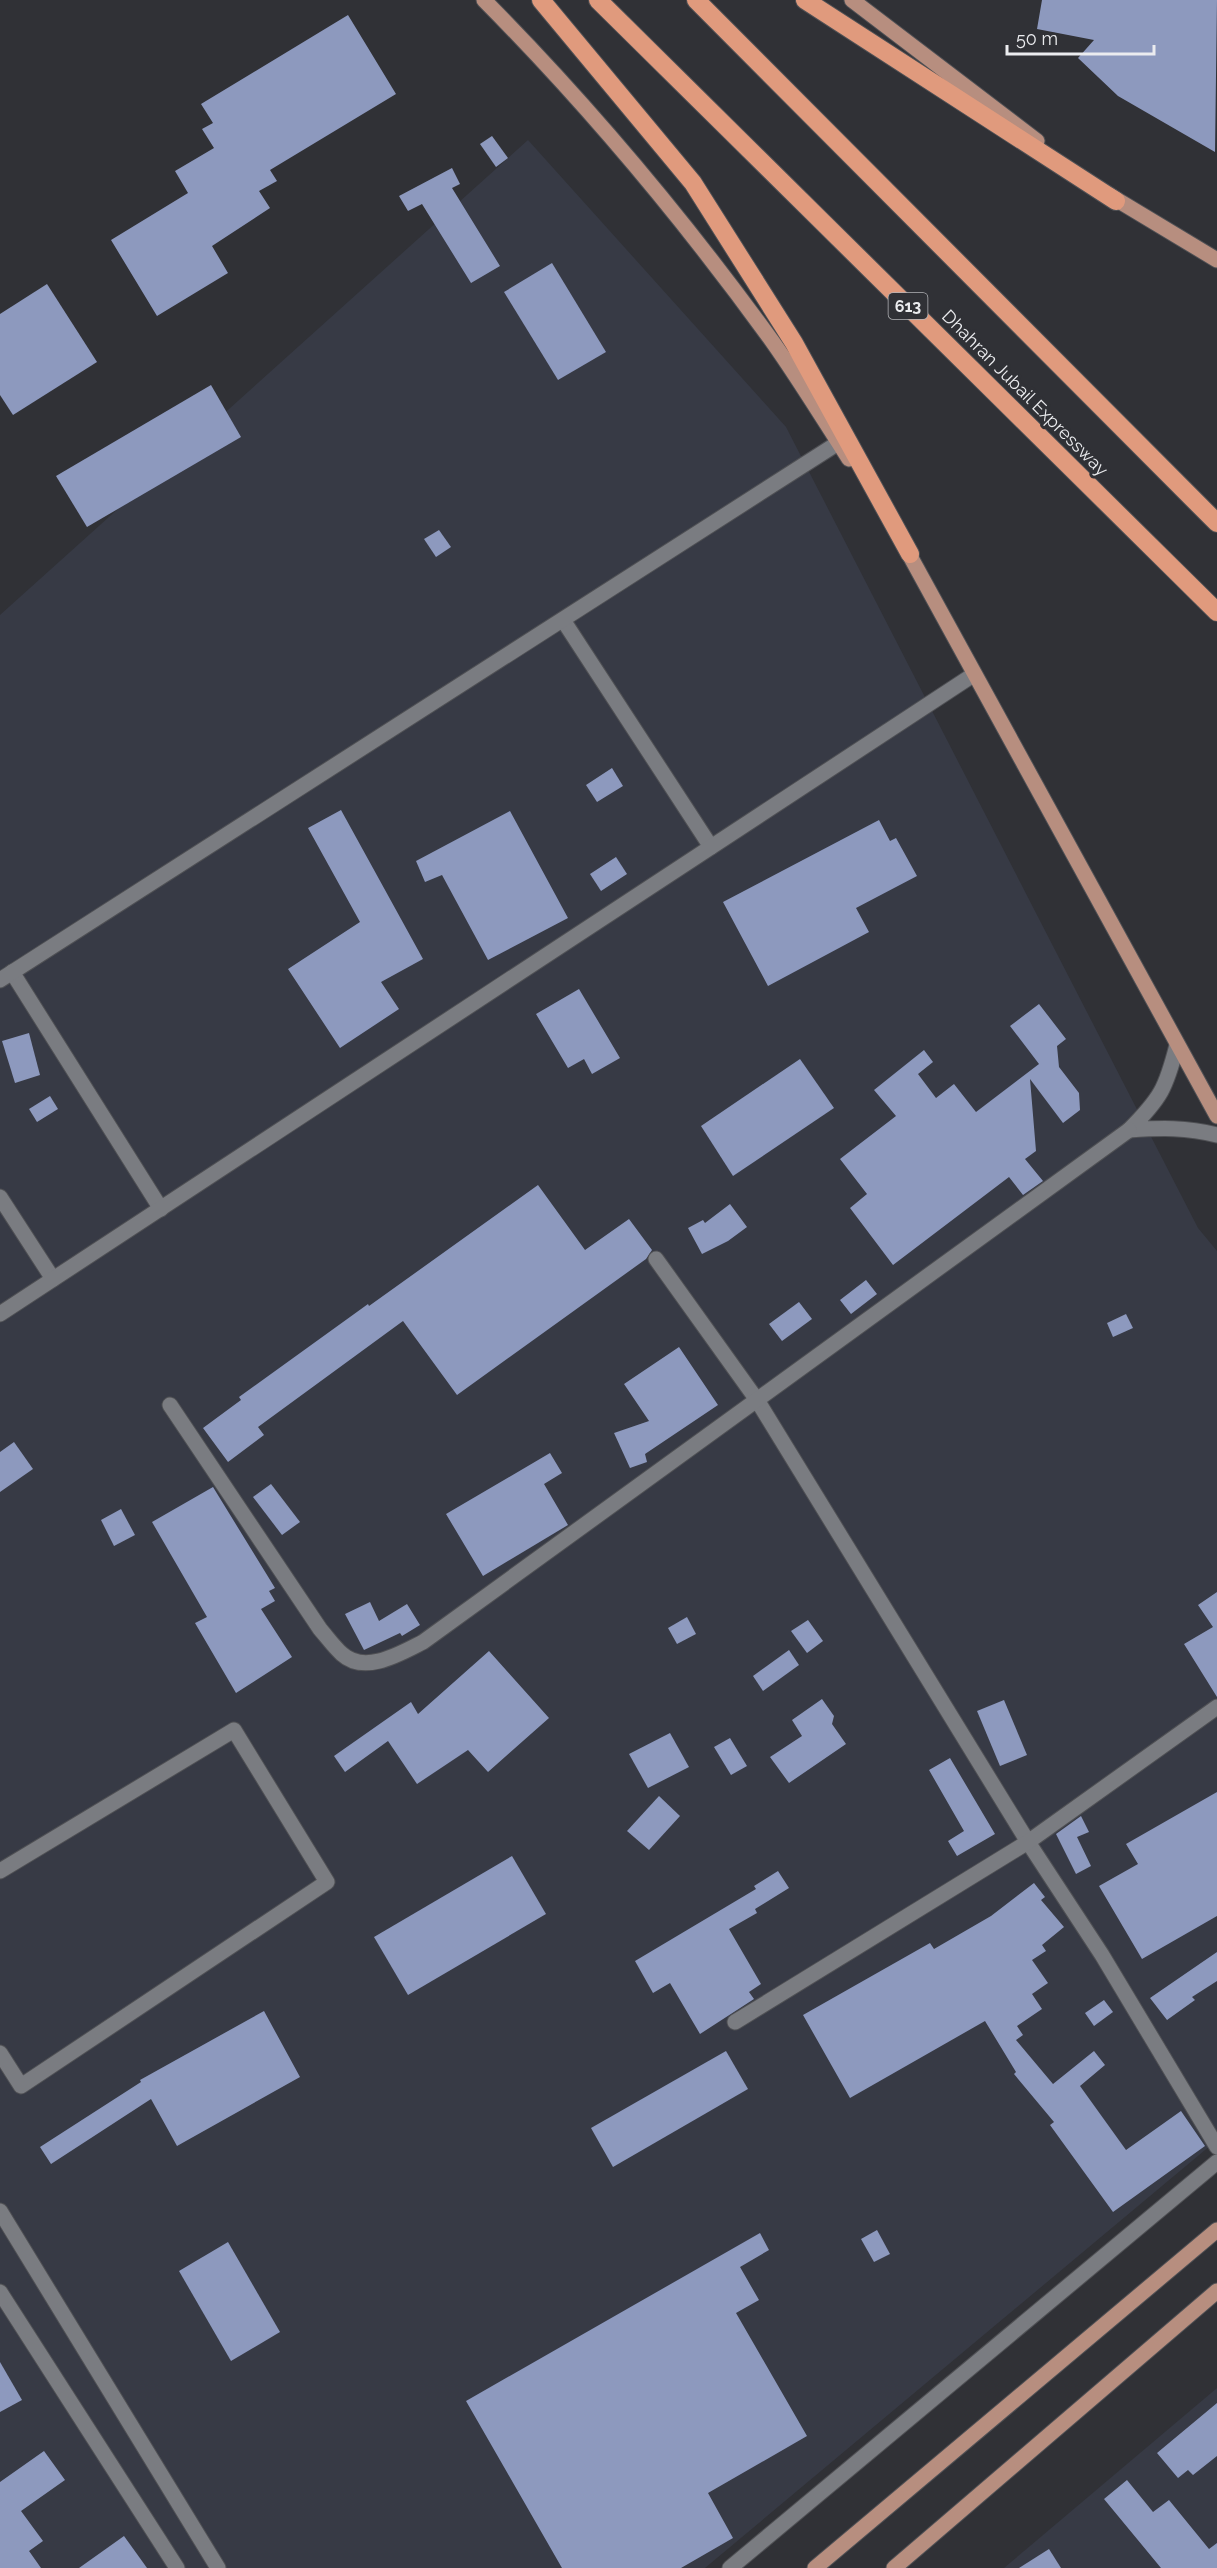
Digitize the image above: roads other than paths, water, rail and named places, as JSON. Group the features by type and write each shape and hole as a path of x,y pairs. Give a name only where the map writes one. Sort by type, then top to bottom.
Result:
{"highway":[{"path":"541,0 693,183 794,343 910,554"},
{"name":"Dhahran Jubail Expressway","path":"598,0 1217,612"},
{"path":"696,0 1217,523"},
{"path":"805,0 1116,201"}],"main road":[{"path":"484,0 606,135 704,250 773,343 910,554 973,675 1217,1116"},
{"path":"854,1 1116,201 1217,260"},
{"path":"815,2568 1217,2230"},
{"path":"894,2568 1217,2291"}],"street":[{"path":"161,1209 6,976 838,442"},
{"path":"563,620 711,847"},
{"path":"0,1314 973,675"},
{"path":"170,1405 320,1629 344,1656 364,1664 391,1658 423,1642 1130,1130 1156,1103 1169,1076 1178,1045"},
{"path":"1130,1130 1192,1129 1217,1135"},
{"path":"0,1197 54,1279"},
{"path":"656,1259 757,1400 1028,1842 1102,1955 1217,2159 730,2568"},
{"path":"735,2022 1028,1842 1217,1707"},
{"path":"0,1871 234,1730 327,1882 21,2086 0,2053"},
{"path":"0,2211 218,2568"},
{"path":"0,2292 177,2568"}]}
